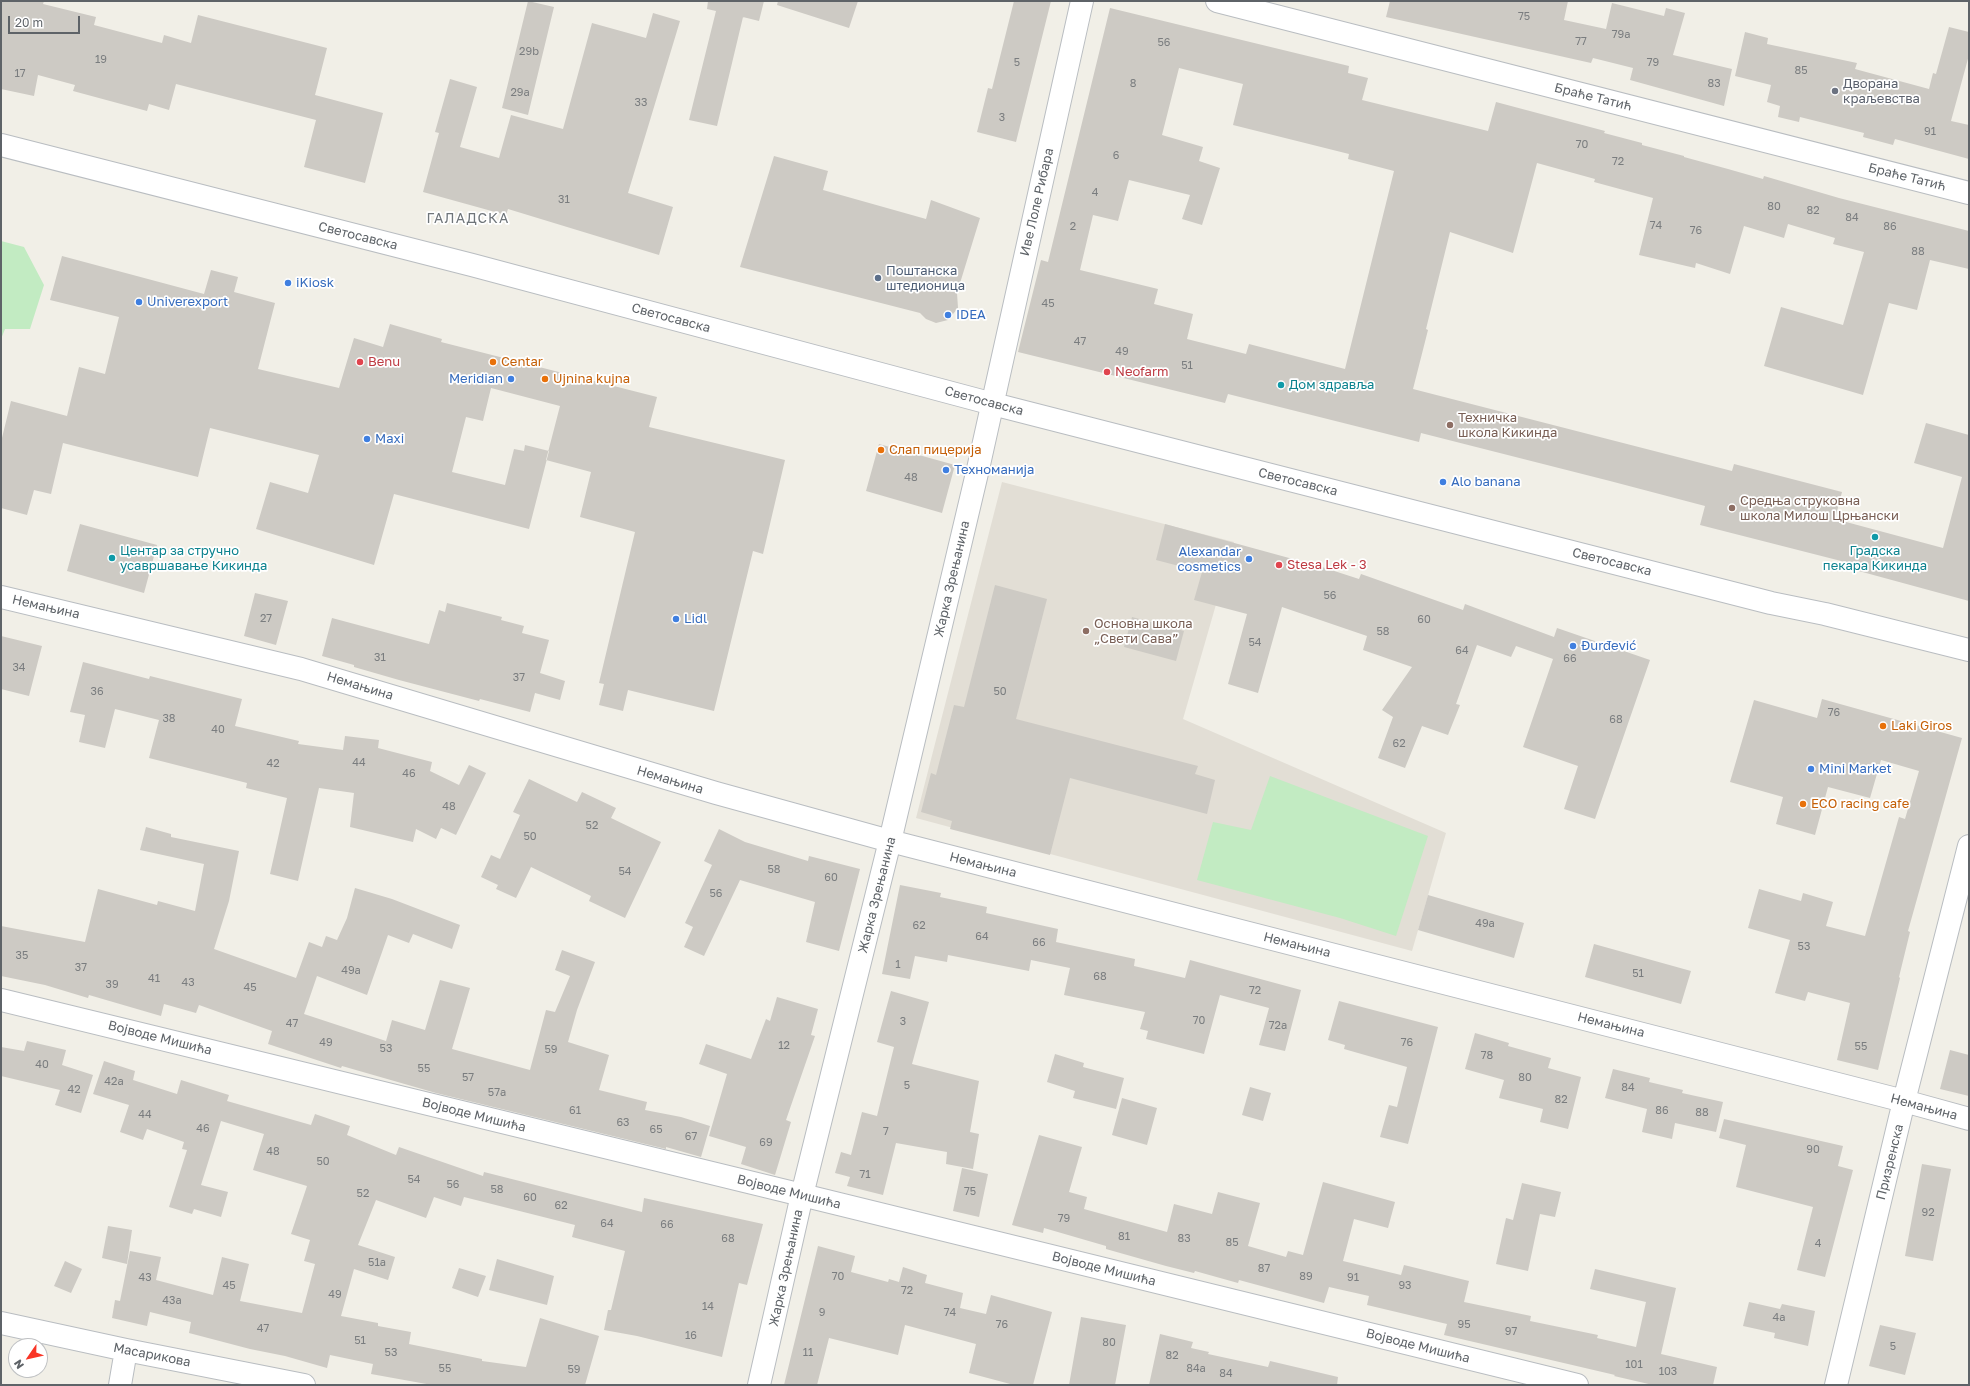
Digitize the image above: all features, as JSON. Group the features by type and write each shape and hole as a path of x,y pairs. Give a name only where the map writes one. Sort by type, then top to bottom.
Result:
{"street":[{"name":"Иве Лоле Рибара","path":"993,404 1011,316 1082,1"},
{"name":"Браће Татић","path":"1217,1 1969,193"},
{"name":"Светосавска","path":"1,146 472,265 993,404 1771,602 1969,650"},
{"name":"Жарка Зрењанина","path":"760,1385 802,1195 890,841 993,404"},
{"name":"Немањина","path":"1,597 301,669 716,794 890,841 1904,1101 1969,1119"},
{"name":"Призренска","path":"1836,1385 1904,1101 1969,846"},
{"name":"Војводе Мишића","path":"1,1000 1577,1385"},
{"name":"Масарикова","path":"1,1323 126,1350 304,1385"},
{"path":"120,1385 126,1350"}],"shaded area":[{"name":"Основна школа „Свети Сава”","path":"1002,482 1234,542 1183,719 1446,833 1412,951 916,818"}],"green space":[{"path":"1,241 24,247 44,285 30,329 5,329 1,339"},
{"path":"1270,776 1428,836 1396,936 1340,918 1197,880 1213,822 1251,830"}],"building":[{"path":"1,1 44,1 43,4 96,17 94,25 162,43 164,35 191,43 198,15 327,48 315,95 383,113 365,183 304,167 316,120 176,84 169,110 149,104 147,111 73,91 75,85 38,75 34,96 1,89"},
{"path":"528,1 554,7 528,115 502,108"},
{"path":"708,1 764,1 759,21 743,17 717,126 689,120 716,11 707,9"},
{"path":"778,1 858,1 849,28 777,5"},
{"path":"1014,1 1051,1 1016,142 977,132 988,88 992,89"},
{"path":"1390,1 1568,1 1564,20 1606,29 1612,3 1664,16 1666,8 1685,13 1673,55 1732,69 1724,106 1630,80 1633,68 1593,58 1591,63 1386,17"},
{"path":"1110,8 1349,66 1348,73 1368,78 1362,100 1488,131 1496,102 1605,131 1604,133 1642,143 1642,145 1763,179 1764,176 1839,198 1969,231 1969,269 1930,260 1917,310 1889,303 1863,395 1764,366 1781,307 1843,325 1864,252 1833,244 1835,238 1788,224 1784,238 1744,226 1730,274 1696,263 1695,268 1639,255 1653,198 1594,182 1595,179 1537,163 1513,253 1450,232 1413,389 1732,471 1734,464 1842,492 1835,519 1943,548 1962,477 1914,463 1926,423 1969,435 1969,601 1844,567 1845,562 1700,525 1705,506 1610,481 1421,433 1419,442 1228,394 1225,403 1018,352 1041,260 1048,262","holes":["1179,68 1243,84 1233,125 1349,154 1348,159 1394,171 1345,369 1249,344 1246,354 1187,339 1193,314 1154,304 1158,289 1080,270 1093,215 1118,221 1129,180 1190,195 1182,219 1202,225 1220,168 1199,161 1203,147 1162,135"]},
{"path":"653,13 680,21 628,193 673,207 659,255 508,209 506,215 423,192 439,133 435,132 450,79 477,87 460,147 499,158 511,115 563,129 592,23 646,38"},
{"path":"1949,27 1969,32 1969,55 1951,121 1969,125 1969,159 1895,139 1893,145 1863,137 1864,133 1800,117 1799,122 1778,117 1780,106 1767,102 1771,85 1735,76 1745,32 1768,38 1767,44 1857,63 1855,69 1929,89 1933,73 1936,74"},
{"path":"774,156 828,171 823,190 926,219 931,200 980,218 957,293 958,308 948,320 936,323 926,319 920,313 740,267"},
{"path":"62,256 204,294 211,270 238,277 234,292 275,303 258,369 339,388 354,338 383,347 390,324 442,339 441,342 657,397 649,427 785,460 763,554 753,551 714,711 628,690 623,711 599,705 604,684 599,683 635,532 580,517 591,472 547,460 529,529 394,494 374,565 256,529 270,482 308,493 319,455 210,428 198,477 63,443 51,494 34,490 27,515 1,508 1,442 11,401 67,416 79,367 105,374 119,317 50,300","holes":["491,388 560,406 548,451 525,445 524,451 514,449 505,485 452,472 466,417 483,421"]},
{"path":"879,444 955,465 942,513 866,491"},
{"name":"Центар за стручно усавршавање Кикинда","path":"80,524 157,545 144,593 67,571"},
{"path":"1165,524 1322,567 1359,579 1361,574 1463,610 1465,604 1554,637 1557,628 1650,660 1595,819 1564,809 1578,766 1523,747 1553,659 1516,646 1511,657 1477,645 1456,704 1460,705 1448,735 1422,726 1405,768 1378,758 1393,717 1382,710 1412,667 1363,650 1367,636 1282,607 1258,693 1228,684 1247,614 1194,600 1202,572 1156,560"},
{"path":"995,585 1047,599 1016,719 1198,766 1195,774 1215,780 1207,814 1070,778 1050,855 950,829 952,821 921,812 931,773 936,775 954,705 964,707"},
{"path":"255,593 288,601 276,645 244,636"},
{"path":"447,603 502,617 501,620 524,626 522,633 549,640 540,673 565,681 560,700 535,693 530,712 480,699 479,701 399,680 322,656 332,618 429,644 439,610 445,612"},
{"path":"1132,617 1184,631 1176,661 1124,647"},
{"path":"1,636 42,646 29,696 1,689"},
{"path":"83,662 149,679 150,676 242,699 235,726 299,741 298,744 343,750 345,736 379,740 378,748 432,762 430,771 459,785 469,765 486,773 456,835 441,828 436,839 416,829 413,842 350,827 354,793 319,788 298,881 270,874 287,798 246,788 247,783 149,758 159,720 115,709 105,748 79,742 85,715 70,712"},
{"path":"1822,699 1962,738 1908,931 1910,932 1878,1070 1837,1060 1850,1003 1808,992 1805,1001 1775,993 1790,940 1748,928 1759,889 1801,901 1803,893 1833,902 1826,926 1865,936 1899,817 1905,819 1919,771 1881,760 1870,798 1828,787 1815,835 1776,824 1783,797 1730,782 1754,700 1817,718"},
{"path":"529,779 577,802 582,792 616,808 611,818 661,842 625,918 589,901 591,896 531,867 516,898 496,889 498,885 481,877 491,855 500,859 520,815 513,812"},
{"path":"146,827 171,834 171,837 239,851 229,901 214,949 296,978 309,942 322,947 326,936 337,940 347,918 355,888 392,899 460,925 452,949 413,934 409,943 388,935 367,995 317,976 304,1014 386,1041 392,1020 425,1030 440,980 470,988 452,1049 530,1070 546,1010 555,1012 570,976 555,970 562,950 595,962 577,1010 568,1042 609,1055 599,1090 647,1102 645,1110 681,1117 710,1126 701,1157 666,1147 666,1149 436,1093 342,1066 341,1068 268,1044 272,1031 199,1005 196,1013 164,1004 161,1016 89,995 88,998 45,985 1,976 1,926 85,942 98,889 157,905 158,901 195,911 204,864 140,850"},
{"path":"719,829 745,842 808,861 809,856 860,869 839,951 806,942 815,902 740,880 704,956 684,947 693,927 685,923 712,865 704,861"},
{"path":"900,885 941,893 940,897 987,907 986,913 1058,929 1056,942 1135,959 1134,966 1185,978 1190,960 1301,990 1285,1051 1259,1045 1269,1008 1220,995 1204,1054 1146,1039 1148,1031 1140,1029 1145,1012 1064,995 1070,968 1031,960 1029,971 948,955 947,962 915,956 910,979 882,974"},
{"path":"1428,895 1524,923 1514,958 1418,930"},
{"path":"1594,944 1691,971 1681,1004 1585,977"},
{"path":"891,991 929,1002 912,1064 979,1081 970,1132 979,1134 973,1169 946,1164 947,1152 896,1143 883,1195 847,1186 850,1177 835,1173 841,1152 851,1155 862,1112 877,1116 894,1047 877,1042"},
{"path":"777,997 818,1009 811,1035 815,1036 786,1120 791,1122 775,1175 741,1164 746,1147 709,1136 727,1074 699,1064 706,1044 751,1059 766,1019 770,1021"},
{"path":"1339,1001 1438,1027 1408,1144 1380,1137 1389,1105 1397,1107 1407,1067 1344,1049 1345,1045 1328,1040"},
{"path":"1475,1033 1509,1043 1508,1046 1551,1058 1548,1068 1581,1077 1568,1129 1540,1122 1543,1109 1499,1098 1504,1080 1465,1069"},
{"path":"27,1041 66,1050 62,1065 93,1075 81,1113 55,1105 60,1090 1,1076 1,1047 24,1051"},
{"path":"1950,1050 1969,1055 1969,1096 1940,1089"},
{"path":"1055,1054 1084,1063 1083,1067 1124,1078 1116,1109 1073,1098 1075,1091 1047,1082"},
{"path":"104,1061 135,1071 133,1080 177,1094 181,1080 229,1095 227,1101 311,1125 315,1114 350,1126 347,1135 396,1155 399,1147 483,1176 484,1172 642,1212 644,1198 763,1224 747,1285 739,1283 722,1357 637,1336 604,1330 608,1310 611,1310 625,1251 572,1237 575,1225 464,1197 461,1206 434,1197 426,1218 376,1200 358,1245 395,1257 388,1280 354,1269 341,1316 378,1323 378,1326 411,1332 409,1344 482,1359 482,1361 526,1367 540,1318 599,1336 585,1385 432,1385 371,1374 373,1364 330,1355 327,1368 285,1356 250,1349 189,1333 191,1322 150,1312 147,1326 112,1318 115,1300 120,1301 130,1251 161,1257 156,1280 213,1295 222,1257 249,1264 240,1301 302,1313 315,1264 304,1261 310,1240 291,1234 307,1186 253,1170 264,1134 221,1121 201,1185 228,1192 221,1217 194,1209 192,1214 169,1207 187,1150 182,1149 184,1142 147,1129 143,1140 120,1132 129,1105 93,1094"},
{"path":"1613,1069 1650,1078 1649,1082 1683,1090 1682,1093 1723,1102 1716,1132 1675,1123 1672,1139 1642,1132 1647,1109 1605,1098"},
{"path":"1250,1087 1271,1093 1263,1121 1242,1115"},
{"path":"1122,1098 1157,1108 1147,1145 1112,1135"},
{"path":"1724,1119 1843,1146 1838,1166 1853,1170 1825,1277 1797,1270 1813,1207 1736,1187 1746,1145 1719,1138"},
{"path":"1039,1135 1082,1147 1069,1192 1087,1197 1084,1209 1167,1232 1174,1204 1212,1214 1218,1192 1260,1203 1248,1246 1286,1257 1288,1251 1303,1255 1323,1182 1395,1202 1388,1228 1354,1219 1343,1261 1401,1275 1404,1265 1469,1281 1464,1302 1531,1316 1530,1321 1598,1335 1597,1338 1636,1347 1646,1302 1590,1289 1595,1269 1676,1288 1661,1354 1717,1367 1713,1385 1653,1385 1444,1335 1447,1324 1367,1305 1369,1296 1329,1287 1324,1303 1239,1280 1238,1283 1195,1271 1194,1273 1166,1266 1106,1249 1106,1246 1044,1228 1043,1233 1012,1225"},
{"path":"1922,1164 1951,1169 1933,1261 1905,1256"},
{"path":"962,1168 988,1174 979,1217 953,1211"},
{"path":"1522,1183 1561,1192 1555,1217 1540,1214 1528,1271 1496,1264 1506,1218 1513,1220"},
{"path":"108,1226 132,1230 127,1264 102,1258"},
{"path":"818,1246 855,1256 851,1272 888,1282 889,1279 899,1282 903,1267 927,1275 925,1283 963,1293 960,1308 986,1314 991,1295 1052,1312 1033,1385 1014,1385 969,1373 976,1344 905,1325 898,1355 829,1338 817,1385 784,1385"},
{"path":"497,1259 554,1276 547,1305 489,1290"},
{"path":"65,1261 82,1269 71,1293 54,1286"},
{"path":"459,1268 486,1276 478,1297 452,1288"},
{"path":"1749,1302 1780,1309 1782,1304 1815,1311 1808,1346 1774,1338 1775,1333 1743,1326"},
{"path":"1081,1317 1126,1325 1115,1385 1069,1385"},
{"path":"1880,1325 1916,1333 1905,1375 1869,1366"},
{"path":"1160,1334 1193,1342 1191,1348 1209,1352 1208,1354 1268,1367 1270,1361 1338,1377 1337,1385 1149,1385"}],"place":[{"name":"Дворана краљевства","path":"1835,91"},
{"name":"Поштанска штедионица","path":"878,278"},
{"name":"iKiosk","path":"288,283"},
{"name":"Univerexport","path":"139,302"},
{"name":"IDEA","path":"948,315"},
{"name":"Benu","path":"360,362"},
{"name":"Centar","path":"493,362"},
{"name":"Neofarm","path":"1107,372"},
{"name":"Meridian","path":"511,379"},
{"name":"Ujnina kujna","path":"545,379"},
{"name":"Дом здравља","path":"1281,385"},
{"name":"Техничка школа Кикинда","path":"1450,425"},
{"name":"Maxi","path":"367,439"},
{"name":"Слап пицерија","path":"881,450"},
{"name":"Техноманија","path":"946,470"},
{"name":"Alo banana","path":"1443,482"},
{"name":"Средња струковна школа Милош Црњански","path":"1732,508"},
{"name":"Градска пекара Кикинда","path":"1875,537"},
{"name":"Центар за стручно усавршавање Кикинда","path":"112,558"},
{"name":"Alexandar cosmetics","path":"1249,559"},
{"name":"Stesa Lek - 3","path":"1279,565"},
{"name":"Lidl","path":"676,619"},
{"name":"Основна школа „Свети Сава”","path":"1086,631"},
{"name":"Đurđević","path":"1573,646"},
{"name":"Laki Giros","path":"1883,726"},
{"name":"Mini Market","path":"1811,769"},
{"name":"ECO racing cafe","path":"1803,804"}],"district":[{"name":"ГАЛАДСКА","path":"468,219"}]}
